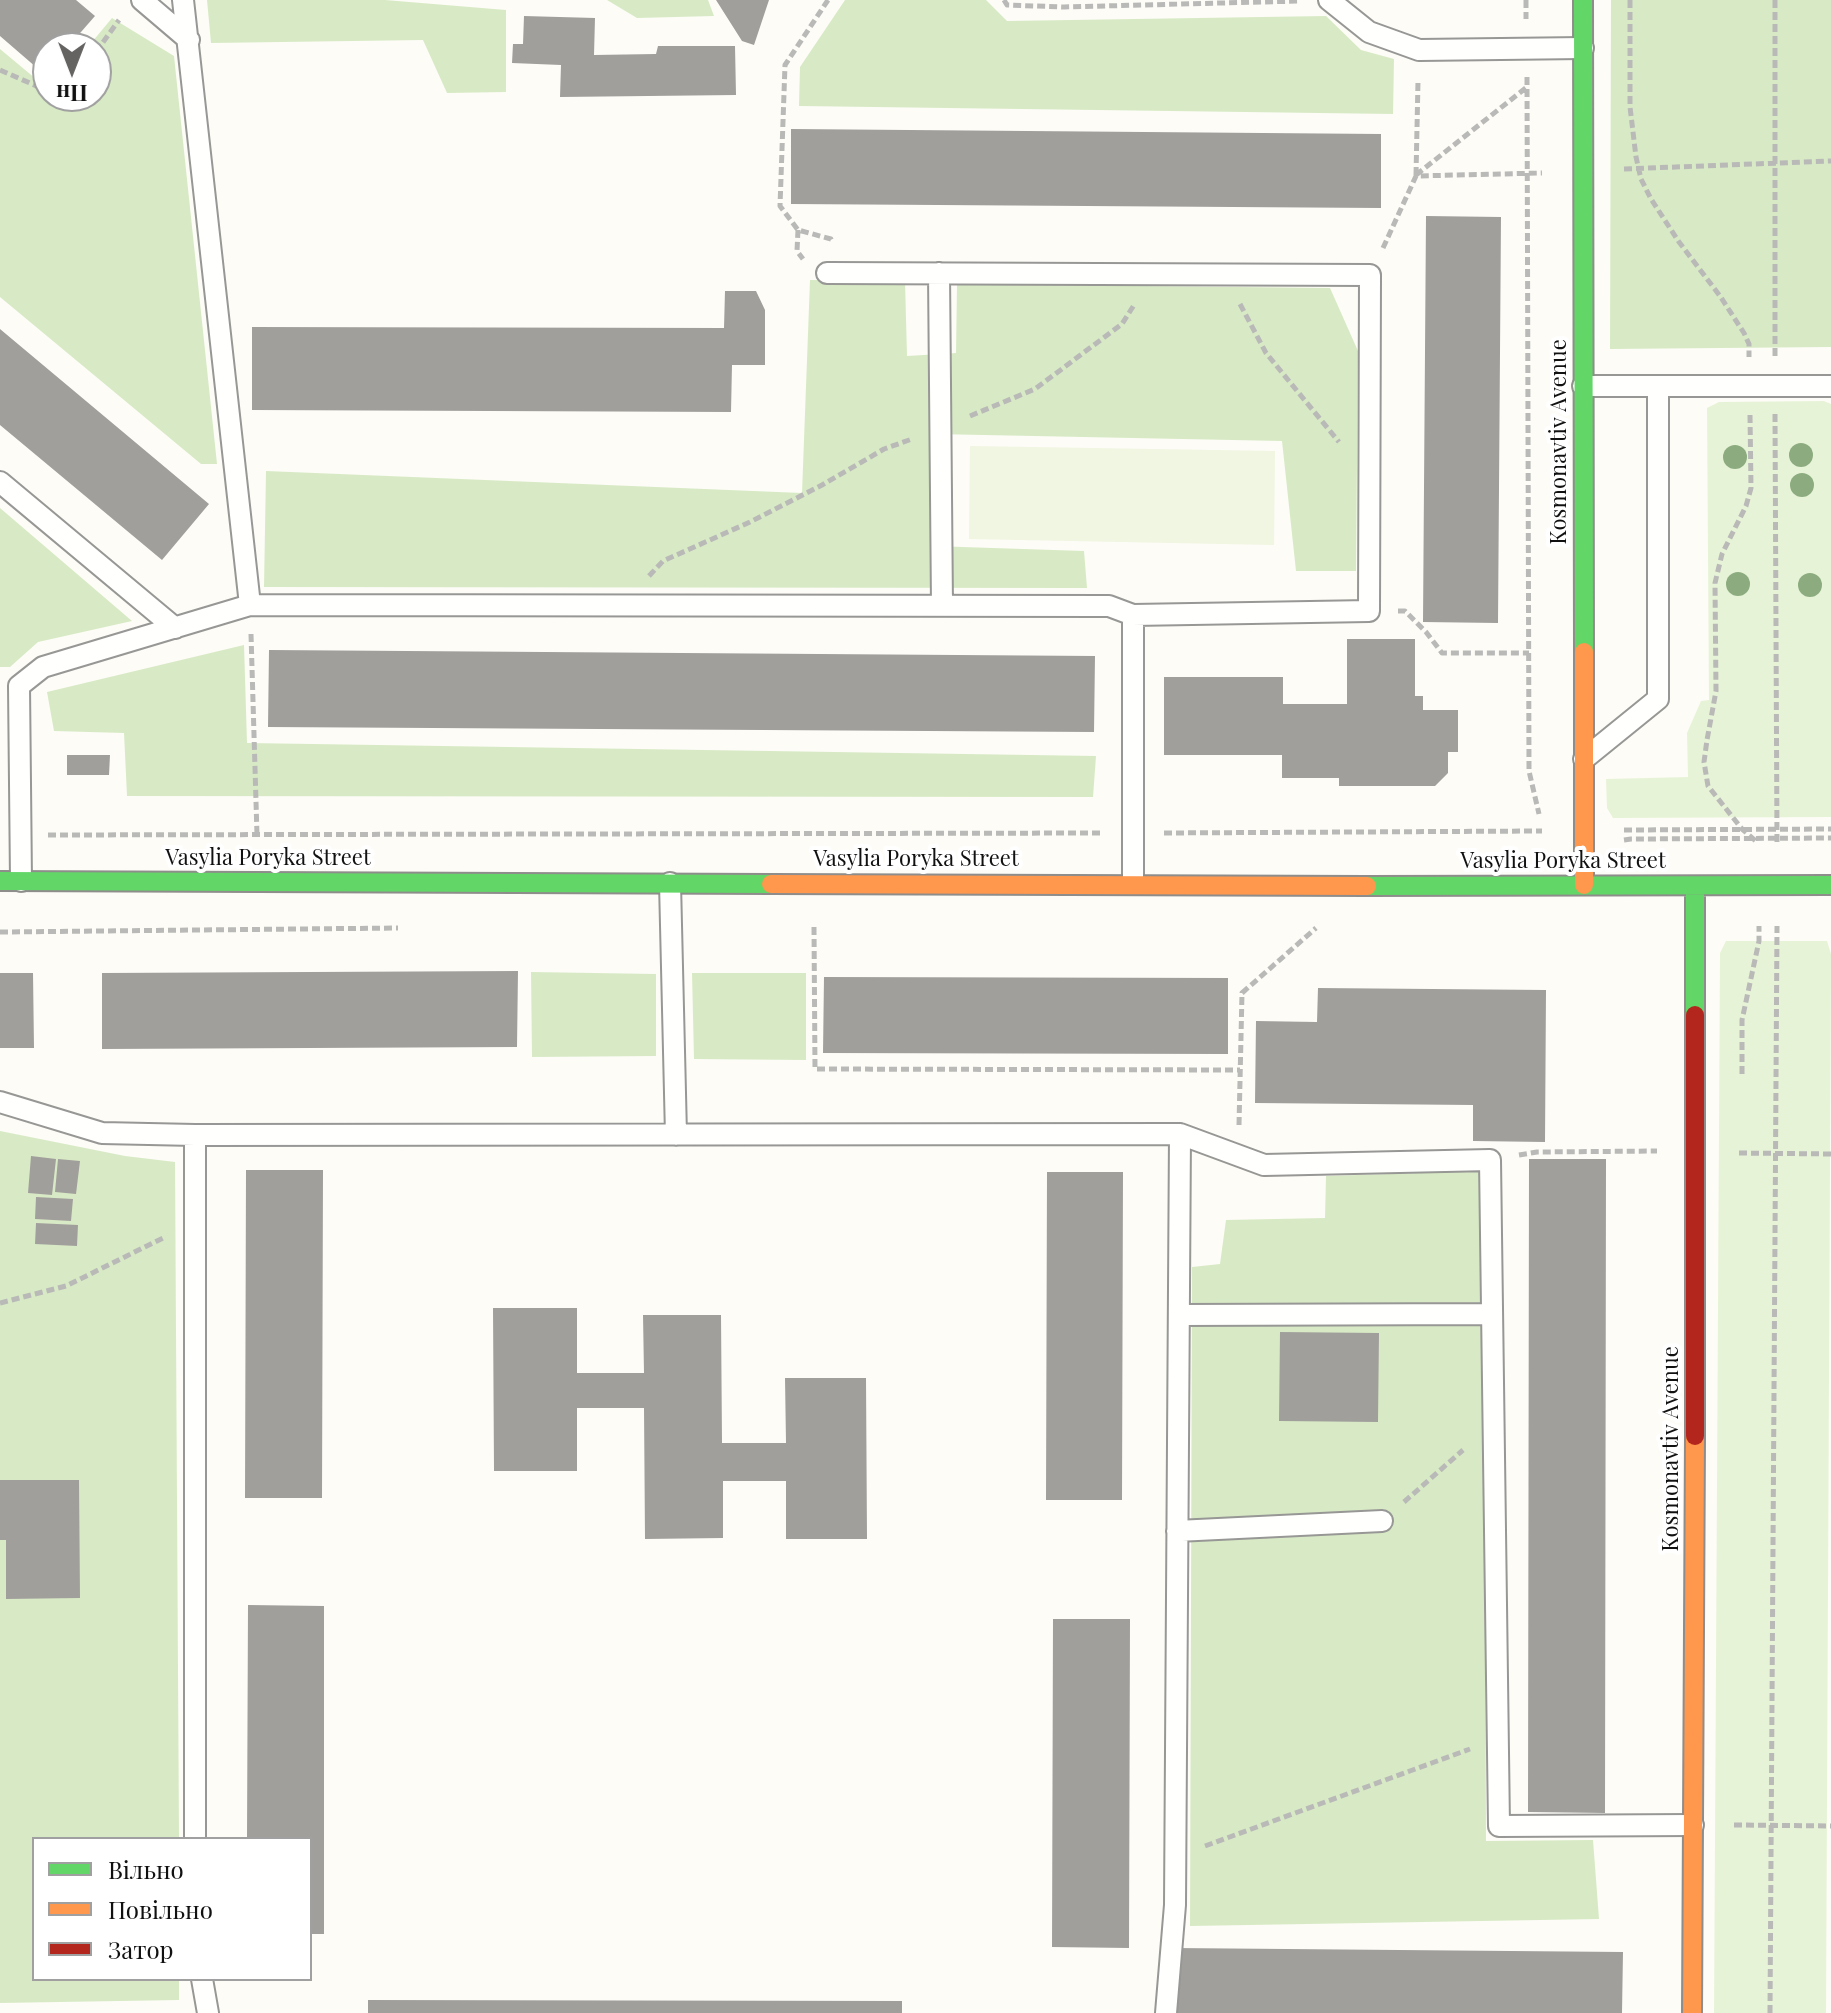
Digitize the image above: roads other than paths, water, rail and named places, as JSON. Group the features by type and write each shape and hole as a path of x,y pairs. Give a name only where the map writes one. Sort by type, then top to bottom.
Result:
{"street":[{"name":"Kosmonavtiv Avenue","path":"1583,0 1584,885"},
{"name":"Vasylia Poryka Street","path":"10,881 1831,885"},
{"name":"Kosmonavtiv Avenue","path":"1692,2013 1695,886"}],"lane":[{"path":"183,0 250,605"},
{"path":"1329,0 1369,32 1419,50 1583,48"},
{"path":"135,5 189,40"},
{"path":"10,881 21,835 9,686 43,667 250,605 1109,606 1133,615 1369,611 1370,275 827,273"},
{"path":"939,273 942,606"},
{"path":"1583,386 1831,386"},
{"path":"1583,760 1658,699 1658,386"},
{"path":"0,482 175,628"},
{"path":"1133,615 1133,884"},
{"path":"670,883 676,1135"},
{"path":"0,1102 102,1133 1180,1134 1264,1165 1490,1160 1499,1826 1693,1825"},
{"path":"1166,2013 1175,1905 1180,1134"},
{"path":"195,1135 195,1837"},
{"path":"1179,1315 1492,1314"},
{"path":"1177,1531 1382,1521"},
{"path":"202,1981 208,2013"}]}
